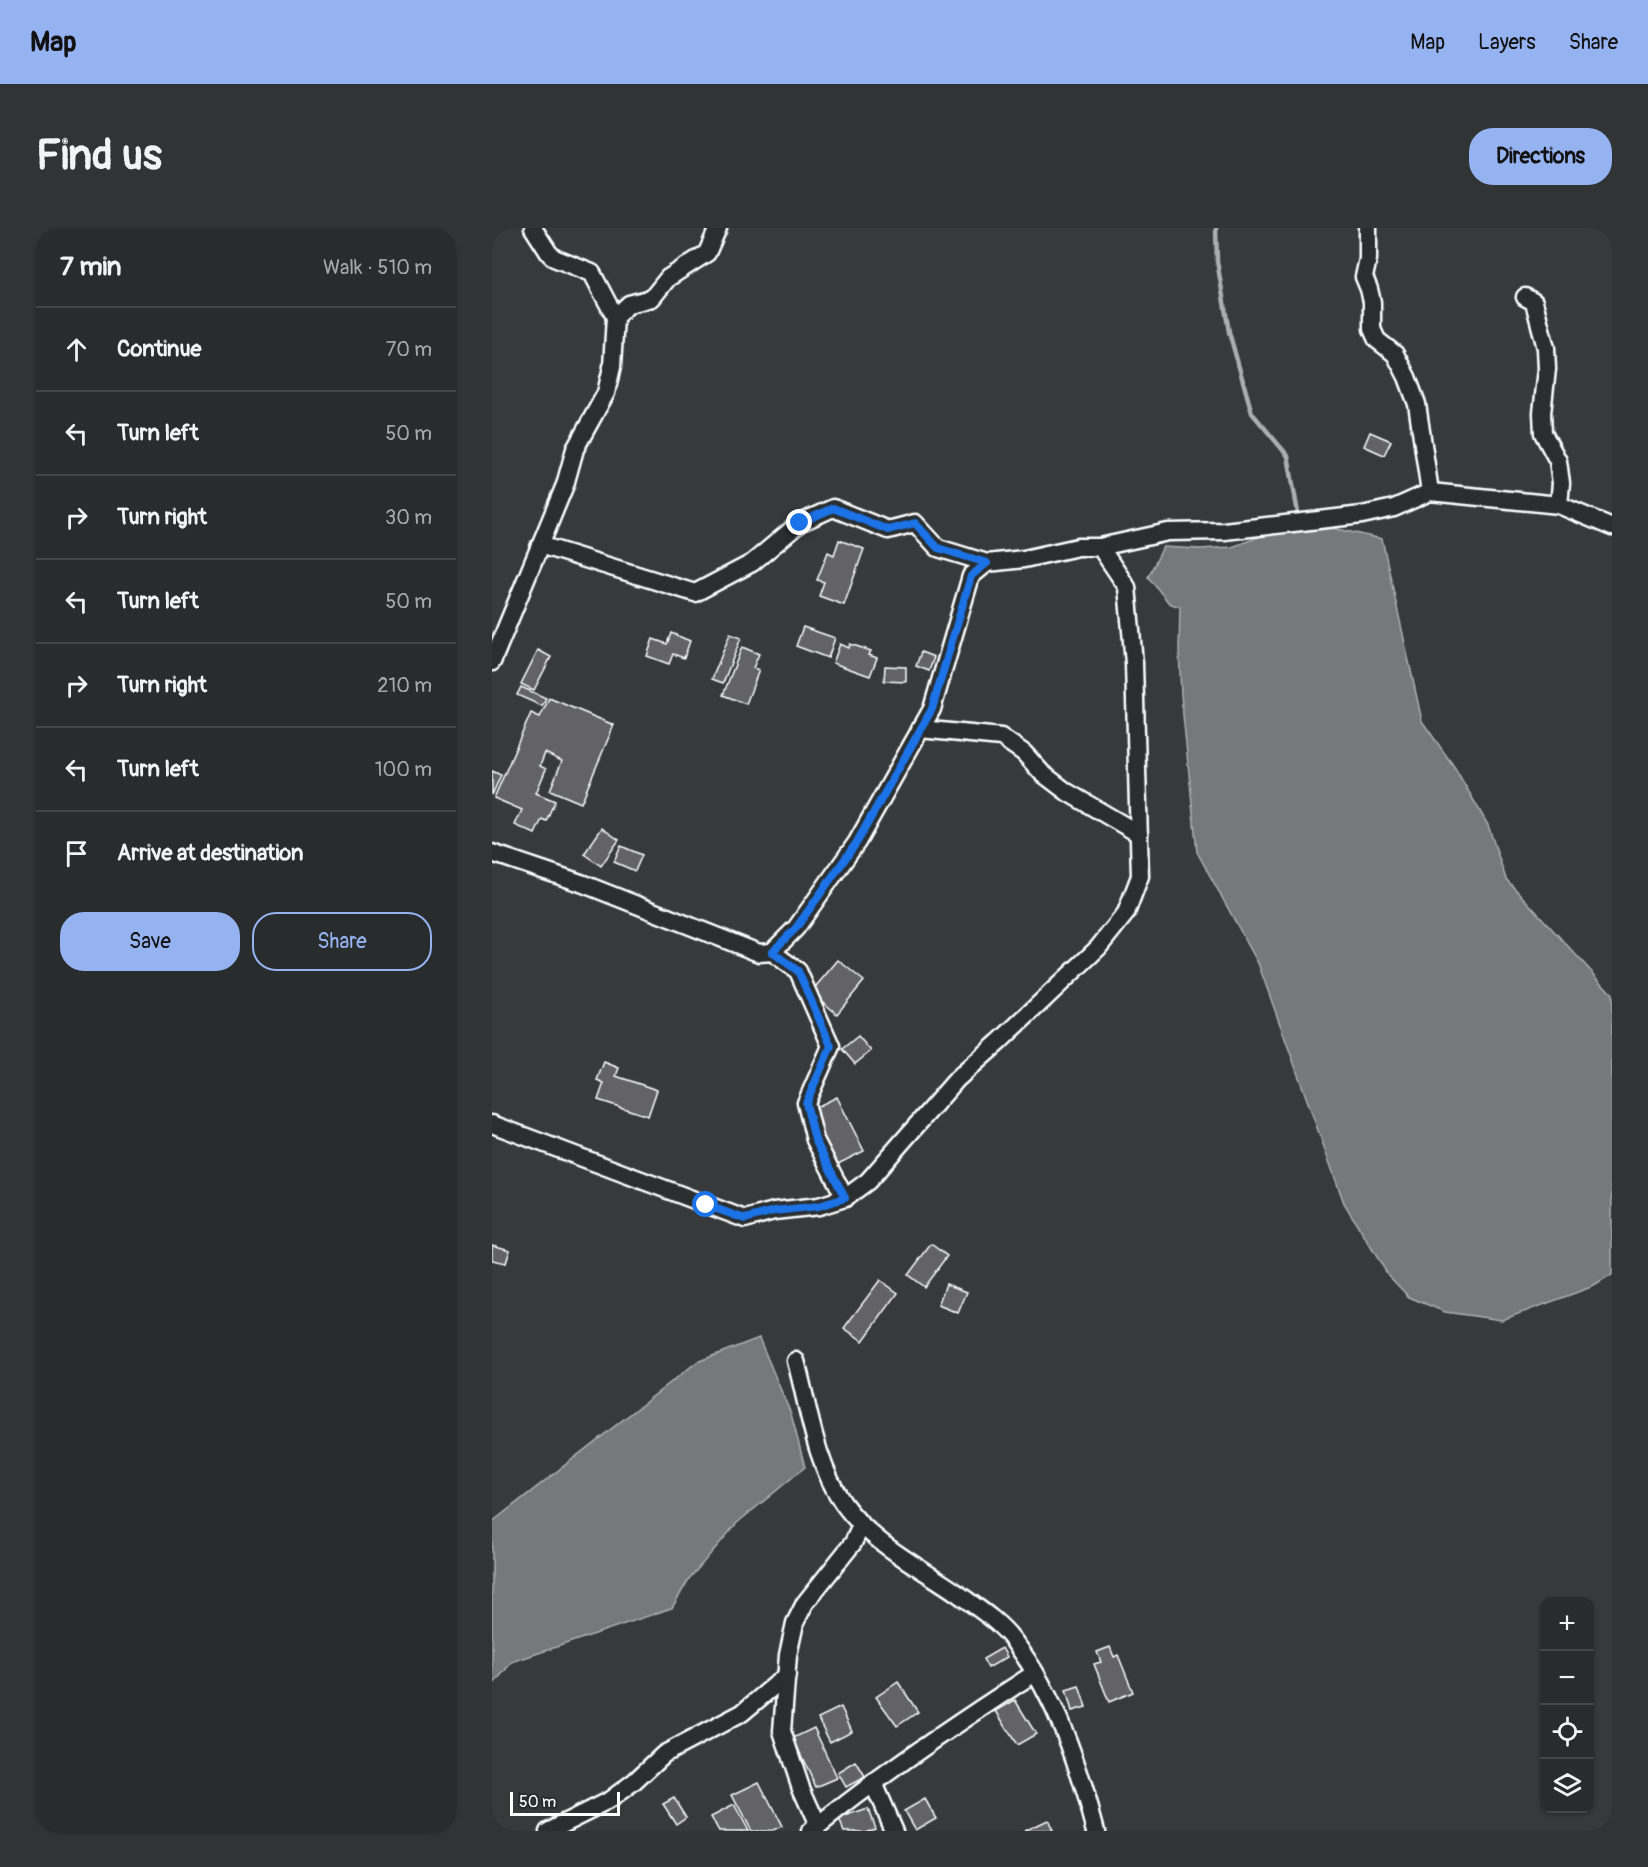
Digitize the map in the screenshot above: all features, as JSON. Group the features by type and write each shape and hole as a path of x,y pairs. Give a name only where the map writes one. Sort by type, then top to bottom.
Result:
{"street":[{"path":"492,662 565,485 574,449 606,393 612,367 615,317 592,273 554,258 533,228"},
{"path":"615,317 629,304 652,298 668,278 706,253 718,228"},
{"path":"1368,228 1368,259 1364,277 1372,302 1372,329 1377,340 1395,354 1417,404 1430,492"},
{"path":"1525,297 1534,302 1546,348 1543,433 1558,461 1561,483 1559,506"},
{"path":"540,545 695,592 752,564 800,523 833,508 888,530 915,523 938,548 987,563 1024,559 1078,547 1100,547 1168,532 1224,531 1362,515 1394,508 1430,492 1559,506 1612,526"},
{"path":"492,1124 745,1219 774,1211 819,1206 845,1198 868,1181 957,1078 999,1042 1098,948 1126,913 1140,876 1134,663 1127,587 1100,547"},
{"path":"772,952 796,928 857,842 932,709 971,576 987,563"},
{"path":"920,729 1001,737 1024,753 1042,772 1067,792 1139,834"},
{"path":"492,853 581,883 759,953 772,952 798,971 831,1046 806,1103 815,1140 845,1198"},
{"path":"796,1362 810,1414 816,1448 842,1502 861,1526 993,1620 1012,1638 1035,1673 1072,1748 1096,1831"},
{"path":"861,1526 847,1551 805,1603 790,1638 782,1731 801,1788 818,1828 873,1783 956,1724 1035,1673"},
{"path":"548,1831 610,1800 634,1782 664,1754 742,1713 787,1675"},
{"path":"873,1783 894,1831"}],"shaded area":[{"path":"1328,527 1382,539 1422,721 1455,768 1488,825 1506,879 1612,994 1612,1275 1594,1286 1502,1320 1445,1312 1409,1297 1388,1275 1344,1203 1258,963 1197,852 1181,695 1180,607 1169,603 1148,577 1163,547 1200,549 1232,547 1272,532"},
{"path":"759,1338 791,1414 805,1467 737,1523 689,1579 672,1608 512,1662 492,1686 492,1522 697,1362"}],"building":[{"path":"1370,432 1391,441 1384,455 1364,446"},
{"path":"839,540 864,549 844,605 819,596 824,582 817,580 828,552 834,555"},
{"path":"803,627 835,638 828,658 796,646"},
{"path":"671,633 690,641 684,658 673,654 669,664 647,656 653,639 667,644"},
{"path":"730,634 741,638 723,683 712,679"},
{"path":"840,644 849,648 850,644 871,651 869,655 877,658 870,676 833,663"},
{"path":"742,647 759,654 753,668 759,670 746,704 723,695"},
{"path":"538,650 551,657 534,690 521,684"},
{"path":"921,652 934,657 929,671 916,666"},
{"path":"885,666 906,667 906,682 884,681"},
{"path":"521,687 546,698 542,706 517,695"},
{"path":"549,698 614,725 581,803 550,790 562,761 545,753 540,766 546,769 536,793 555,801 546,821 542,819 535,834 515,825 522,810 494,798 531,713 540,717"},
{"path":"492,771 501,775 492,795"},
{"path":"602,828 619,840 601,866 584,854"},
{"path":"621,846 642,855 635,871 614,862"},
{"path":"838,960 864,981 837,1014 811,992"},
{"path":"858,1036 871,1051 855,1064 842,1049"},
{"path":"604,1062 619,1068 616,1076 657,1090 648,1116 598,1100 604,1083 597,1080"},
{"path":"837,1097 864,1151 838,1164 810,1110"},
{"path":"931,1244 947,1256 924,1287 908,1275"},
{"path":"492,1245 510,1250 506,1263 492,1260"},
{"path":"880,1280 898,1293 863,1341 844,1328"},
{"path":"946,1284 967,1292 958,1313 938,1305"},
{"path":"1110,1647 1114,1657 1118,1655 1133,1692 1109,1702 1094,1664 1101,1662 1097,1652"},
{"path":"1002,1648 1007,1657 988,1668 983,1659"},
{"path":"898,1682 918,1712 897,1726 876,1697"},
{"path":"1079,1686 1086,1707 1072,1711 1066,1690"},
{"path":"1015,1700 1036,1734 1017,1745 996,1711"},
{"path":"841,1707 852,1731 830,1742 818,1718"},
{"path":"814,1728 837,1778 816,1787 793,1738"},
{"path":"856,1762 865,1777 846,1787 838,1773"},
{"path":"759,1782 782,1827 773,1831 751,1831 732,1795"},
{"path":"674,1798 686,1817 676,1824 663,1804"},
{"path":"925,1799 936,1818 915,1830 904,1811"},
{"path":"734,1805 748,1831 719,1831 711,1817"},
{"path":"868,1809 875,1827 865,1831 844,1831 839,1819"},
{"path":"1047,1820 1052,1831 1024,1831"}],"waterway":[{"path":"1216,228 1217,261 1229,332 1252,413 1288,456 1299,519"}],"route":[{"path":"706,1205 745,1219 774,1211 819,1206 845,1198 815,1140 806,1103 831,1046 798,971 772,952 796,928 857,842 932,709 971,576 987,563 938,548 915,523 888,530 833,508 800,523"}]}
